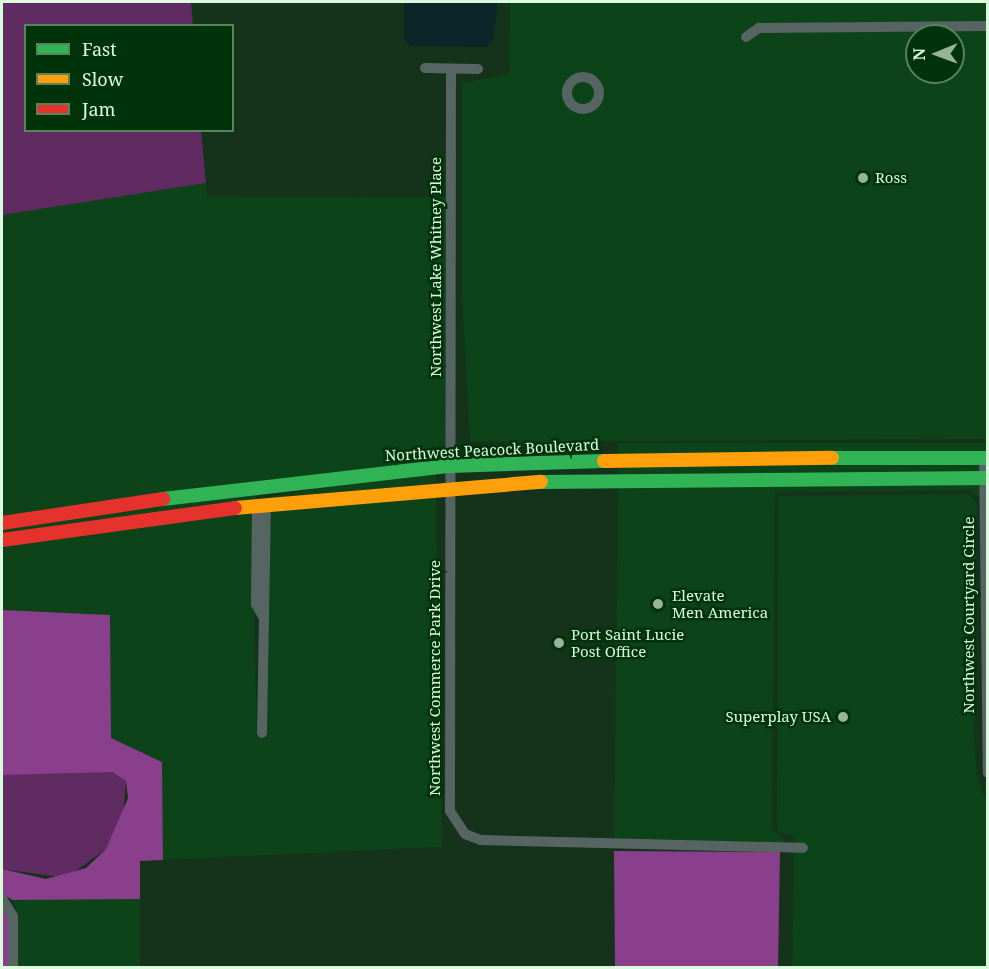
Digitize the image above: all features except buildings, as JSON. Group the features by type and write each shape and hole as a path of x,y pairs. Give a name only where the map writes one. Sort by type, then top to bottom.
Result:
{"street":[{"path":"746,37 759,28 987,26"},
{"path":"425,68 478,69"},
{"name":"Northwest Lake Whitney Place","path":"450,466 451,69"},
{"name":"Northwest Peacock Boulevard","path":"2,523 353,475 450,466 637,459 986,458"},
{"name":"Northwest Courtyard Circle","path":"986,458 987,772"},
{"name":"Northwest Commerce Park Drive","path":"450,466 449,796 450,811 465,834 503,842 803,848"},
{"path":"262,733 262,615 256,604 262,504 272,490 337,483 353,475"},
{"path":"2,540 262,504 450,487 598,479 986,478"},
{"path":"2,898 13,916 13,968"}],"shaded area":[{"path":"2,2 191,2 193,24 24,24 24,132 201,132 206,183 2,215"},
{"path":"510,2 987,2 987,439 470,442 462,295 462,83 509,74"},
{"path":"206,183 207,196 446,197 445,446 435,447 436,463 2,518 2,215"},
{"path":"618,443 988,443 987,453 618,455"},
{"path":"979,462 979,474 618,475 618,464"},
{"path":"436,472 436,484 267,498 355,480"},
{"path":"979,482 979,499 970,490 775,492 772,829 789,844 614,840 618,484"},
{"path":"261,491 254,500 2,535 2,527"},
{"path":"436,493 442,847 163,860 162,762 111,738 110,615 2,610 2,544 252,510 257,737 267,737 271,508"},
{"path":"970,494 977,503 974,730 977,777 987,803 987,967 792,967 794,837 777,830 778,496"},
{"path":"2,610 110,615 111,738 162,762 163,860 140,861 140,899 12,900 2,893 2,869 46,879 86,868 106,849 128,798 126,781 112,772 2,775"},
{"path":"47,771 112,772 126,781 123,815 106,849 66,878 2,869 2,775"},
{"path":"614,851 780,852 778,967 615,967"},
{"path":"12,897 140,899 140,967 18,967 18,916"},
{"path":"2,903 8,917 8,967 2,967"}],"water":[{"path":"404,2 498,2 493,40 487,47 411,46 404,39"}],"traffic: fast":[{"path":"832,458 988,458"},
{"path":"163,499 450,466 604,461"},
{"path":"541,482 988,478"}],"traffic: slow":[{"path":"604,461 832,458"},
{"path":"235,508 541,482"}],"traffic: jam":[{"path":"2,523 163,499"},
{"path":"2,540 235,508"}],"place":[{"name":"Ross","path":"863,178"},
{"name":"Elevate Men America","path":"658,604"},
{"name":"Port Saint Lucie Post Office","path":"559,643"},
{"name":"Superplay USA","path":"843,717"}]}
